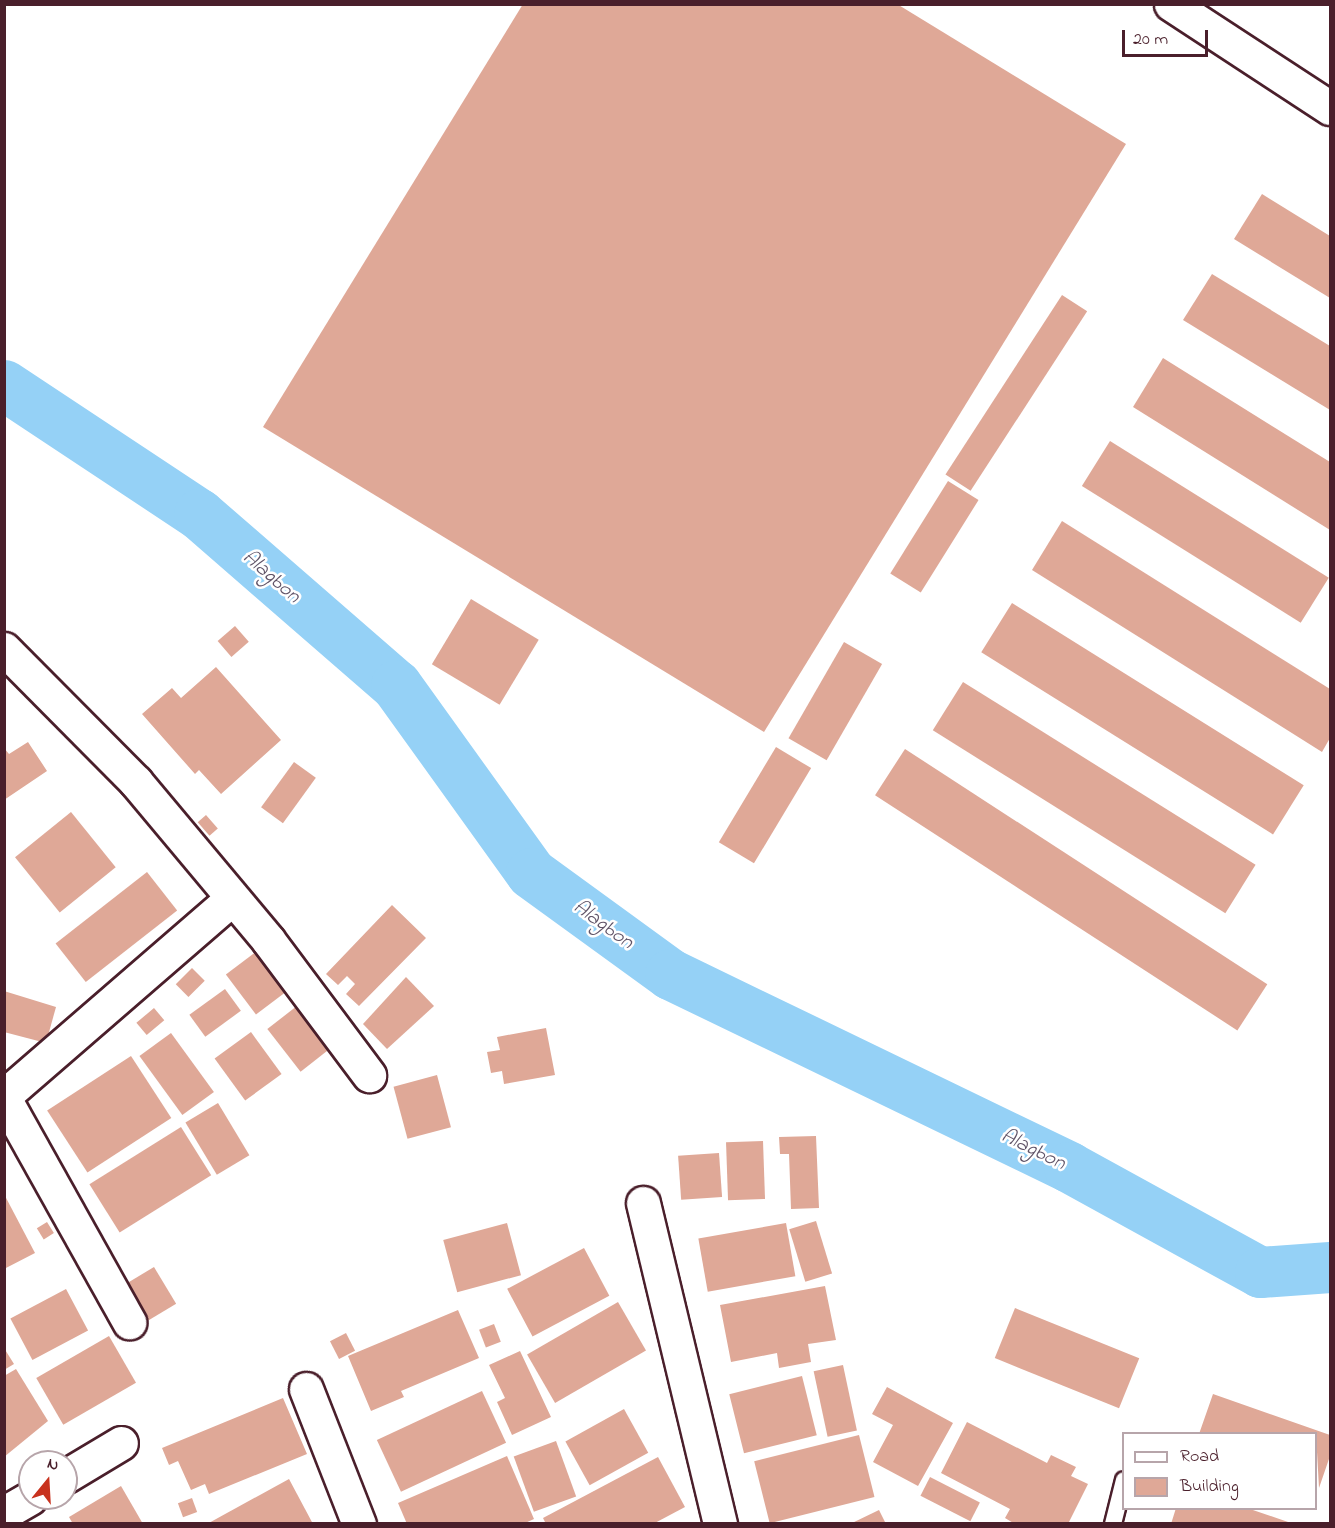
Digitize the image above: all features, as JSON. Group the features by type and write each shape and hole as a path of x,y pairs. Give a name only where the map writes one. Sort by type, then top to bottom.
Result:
{"street":[{"path":"1171,4 1330,108"},
{"path":"4,649 136,782 230,900 268,940 369,1075"},
{"path":"129,1322 4,1097 230,900"},
{"path":"643,1203 720,1524"},
{"path":"306,1389 359,1524"},
{"path":"78,1469 121,1443"},
{"path":"4,1513 18,1505"}],"lane":[{"path":"1113,1524 1122,1488"}],"building":[{"path":"523,4 897,4 1126,144 764,732 263,427"},
{"path":"1262,194 1330,236 1330,298 1234,239"},
{"path":"1212,274 1330,346 1330,410 1183,320"},
{"path":"1062,295 1087,311 971,491 945,474"},
{"path":"1163,358 1330,462 1330,530 1133,407"},
{"path":"1110,441 1329,578 1301,623 1082,486"},
{"path":"948,481 979,500 921,593 890,573"},
{"path":"1062,521 1330,689 1330,738 1322,752 1032,570"},
{"path":"471,599 539,640 500,705 432,664"},
{"path":"1012,603 1304,785 1273,834 981,652"},
{"path":"235,626 249,642 231,657 218,641"},
{"path":"844,642 882,664 827,760 788,738"},
{"path":"216,667 281,740 221,794 199,770 195,774 142,714 172,688 181,698"},
{"path":"963,682 1256,865 1225,913 933,730"},
{"path":"28,742 47,771 4,800 4,748 9,754"},
{"path":"776,747 811,768 754,863 719,842"},
{"path":"905,749 1267,984 1237,1030 875,795"},
{"path":"294,762 316,778 283,823 261,807"},
{"path":"71,812 116,867 60,912 15,857"},
{"path":"206,815 218,829 210,836 198,822"},
{"path":"147,872 177,911 86,982 56,943"},
{"path":"392,905 426,938 359,1006 346,994 355,984 347,976 338,985 326,974"},
{"path":"261,948 291,988 256,1014 226,974"},
{"path":"192,968 205,981 188,997 176,984"},
{"path":"406,977 434,1006 387,1049 363,1024"},
{"path":"225,989 241,1011 205,1037 189,1015"},
{"path":"4,991 56,1007 46,1043 4,1032"},
{"path":"302,1002 335,1045 301,1072 267,1029"},
{"path":"154,1008 164,1020 147,1035 136,1023"},
{"path":"546,1028 555,1075 504,1084 502,1071 491,1073 487,1052 500,1050 497,1037"},
{"path":"251,1032 282,1074 245,1101 215,1058"},
{"path":"171,1033 214,1092 182,1115 139,1056"},
{"path":"131,1056 171,1118 87,1173 47,1110"},
{"path":"437,1075 451,1127 408,1139 394,1087"},
{"path":"218,1103 249,1155 217,1175 185,1123"},
{"path":"181,1127 211,1175 120,1233 89,1184"},
{"path":"816,1136 819,1208 791,1209 789,1154 780,1154 779,1137"},
{"path":"763,1141 765,1199 728,1200 726,1142"},
{"path":"719,1153 722,1197 681,1200 678,1156"},
{"path":"4,1194 35,1253 4,1269"},
{"path":"816,1221 832,1274 805,1282 789,1229"},
{"path":"47,1222 54,1233 44,1239 37,1228"},
{"path":"507,1223 521,1275 457,1292 443,1240"},
{"path":"786,1223 795,1276 708,1292 698,1238"},
{"path":"584,1248 609,1296 533,1337 507,1289"},
{"path":"154,1267 176,1304 147,1321 125,1285"},
{"path":"825,1286 836,1340 808,1344 811,1362 779,1368 777,1353 731,1362 720,1305"},
{"path":"66,1289 88,1330 32,1360 10,1319"},
{"path":"618,1302 646,1350 555,1403 527,1354"},
{"path":"1015,1308 1139,1358 1119,1408 995,1358"},
{"path":"458,1310 479,1358 401,1391 404,1397 371,1411 348,1356"},
{"path":"494,1324 501,1342 486,1347 479,1330"},
{"path":"346,1333 355,1351 339,1359 330,1341"},
{"path":"109,1336 136,1383 63,1425 36,1378"},
{"path":"4,1348 14,1364 4,1370"},
{"path":"520,1351 551,1417 512,1435 497,1402 505,1398 489,1365"},
{"path":"843,1365 857,1431 828,1437 814,1371"},
{"path":"16,1369 48,1421 4,1457 4,1376"},
{"path":"802,1376 817,1435 744,1453 729,1394"},
{"path":"887,1387 953,1423 918,1486 873,1462 893,1425 872,1414"},
{"path":"482,1391 506,1443 401,1492 377,1440"},
{"path":"1213,1394 1330,1435 1330,1456 1319,1488 1317,1432 1200,1432"},
{"path":"283,1398 307,1454 209,1494 205,1484 191,1490 178,1461 169,1465 162,1448"},
{"path":"624,1409 648,1453 590,1485 565,1441"},
{"path":"967,1422 1047,1463 1051,1455 1076,1467 1071,1476 1088,1484 1068,1524 1015,1524 1005,1518 1010,1509 941,1473"},
{"path":"859,1435 874,1497 770,1523 754,1461"},
{"path":"556,1441 576,1496 534,1512 514,1456"},
{"path":"507,1456 534,1519 523,1524 407,1524 398,1503"},
{"path":"658,1457 685,1507 653,1524 546,1524 543,1518"},
{"path":"930,1477 980,1502 970,1521 920,1496"},
{"path":"289,1479 313,1524 207,1524"},
{"path":"121,1486 143,1524 73,1524 69,1517"},
{"path":"192,1498 197,1512 183,1517 178,1503"},
{"path":"879,1510 886,1524 850,1524"},
{"path":"1175,1510 1253,1510 1291,1523 1171,1524"}],"waterway":[{"name":"Alagbon","path":"4,385 199,514 396,685 531,873 670,974 1069,1167 1260,1272 1330,1267"}]}
